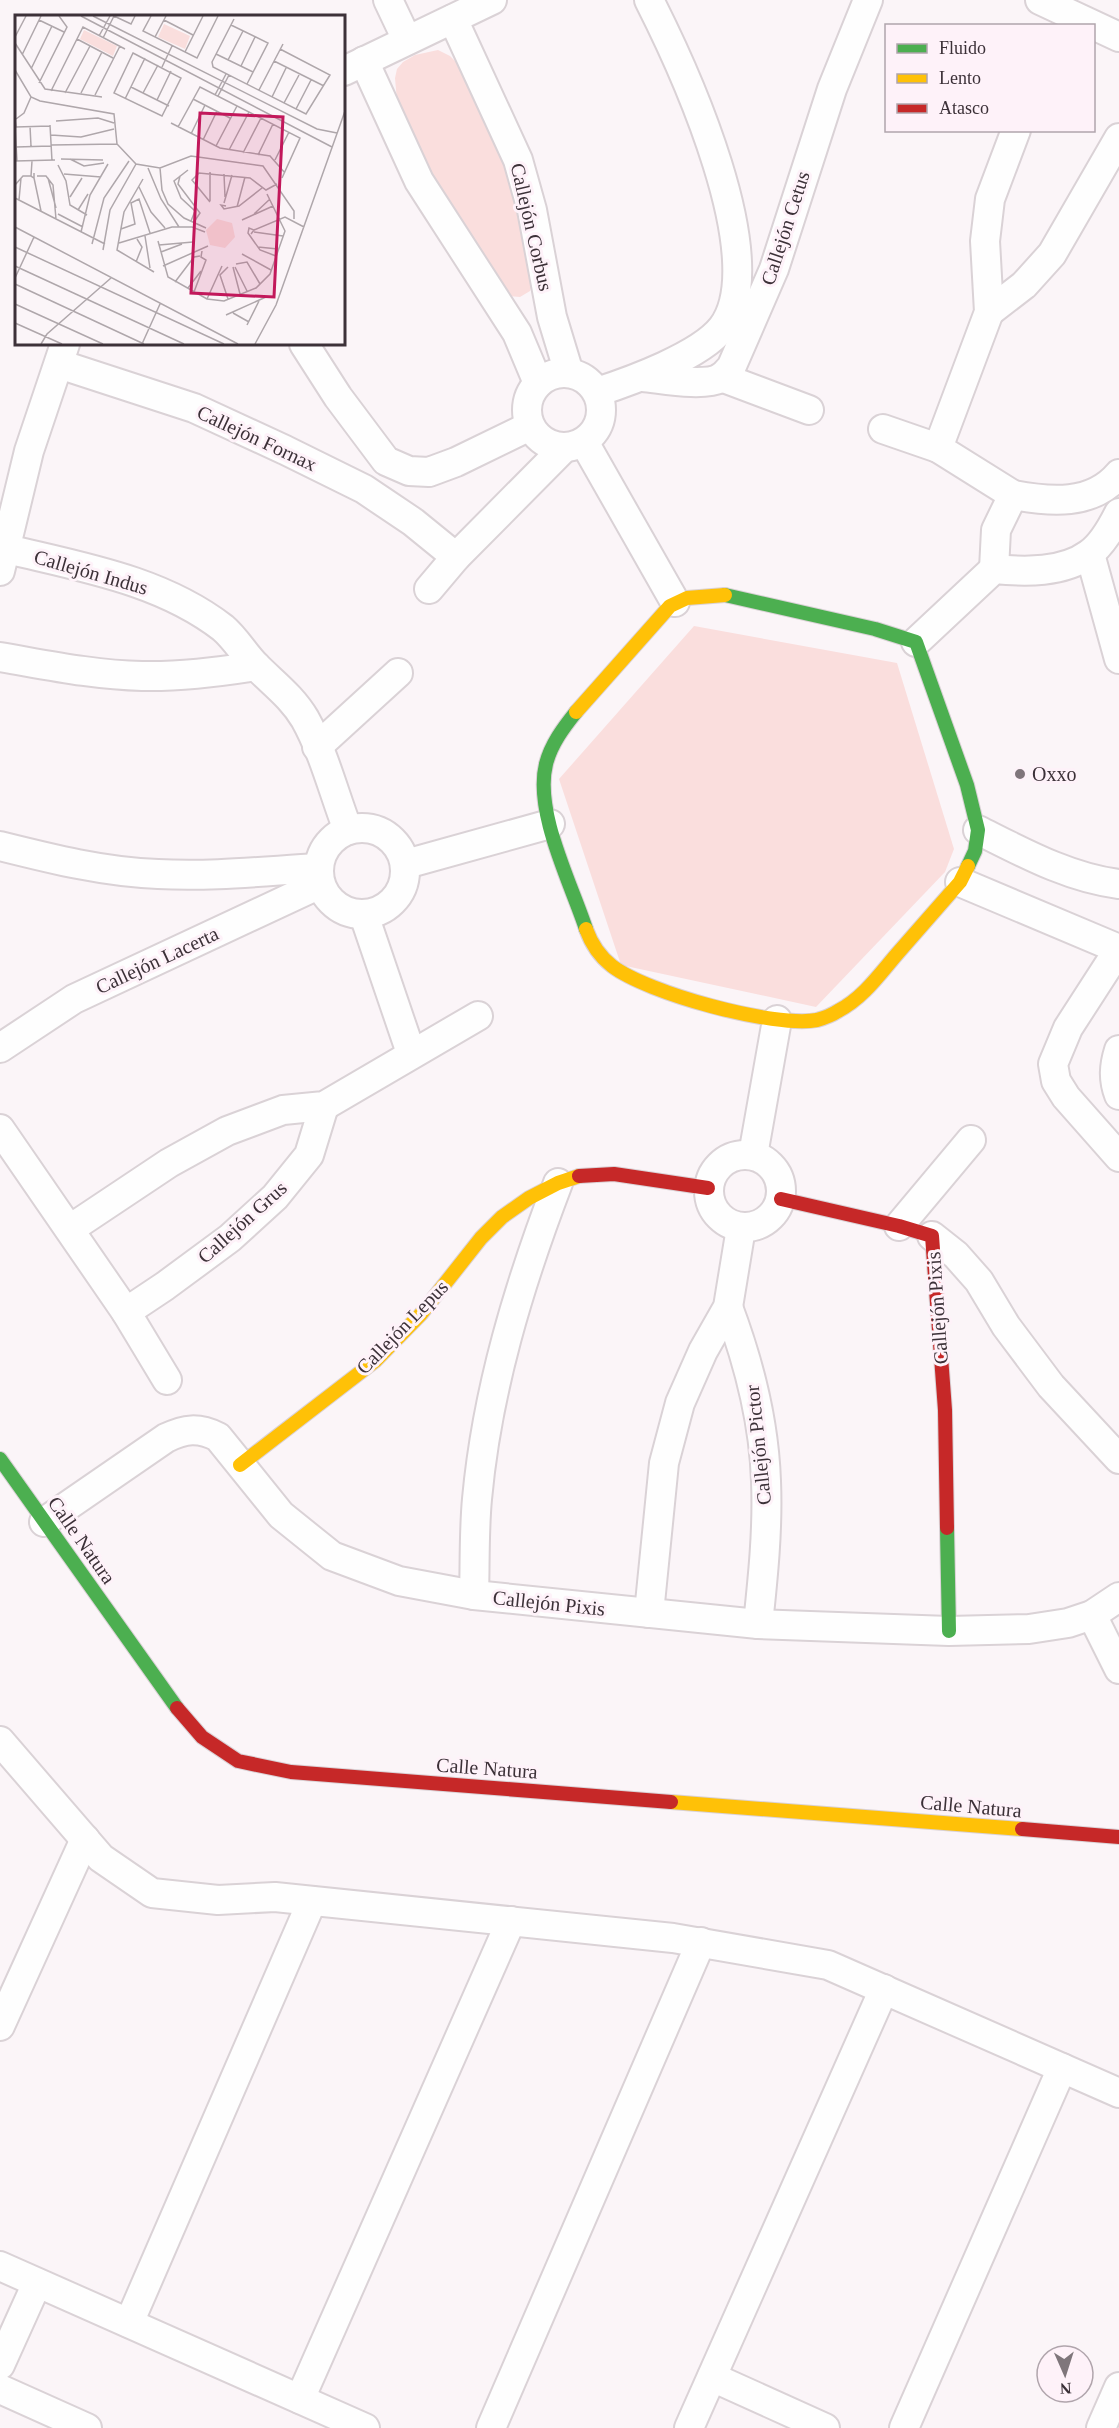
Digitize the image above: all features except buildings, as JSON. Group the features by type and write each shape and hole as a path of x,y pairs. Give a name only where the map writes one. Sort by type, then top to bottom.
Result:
{"street":[{"path":"388,0 407,40"},
{"path":"492,0 354,66 419,181 517,333 538,383"},
{"name":"Callejón Cetus","path":"643,377 689,381 721,378 735,361 744,313 736,292 732,224 718,167 679,59 650,0"},
{"name":"Callejón Cetus","path":"597,392 643,377 709,340 744,313 774,269 832,88 868,0"},
{"path":"1040,0 1068,20"},
{"name":"Callejón Corbus","path":"453,19 518,160 532,210 546,287 569,373"},
{"path":"1095,29 1119,37"},
{"path":"938,448 989,312 985,241 990,199 1015,132"},
{"path":"989,312 1024,285 1052,254 1119,138"},
{"path":"496,300 514,308 527,309 539,301 546,287"},
{"path":"305,345 338,397 386,460 408,471 429,472 456,462 530,426"},
{"name":"Callejón Fornax","path":"62,354 194,408 364,489 413,522 456,557"},
{"name":"Callejón Indus","path":"62,354 29,451 3,560 137,582 186,604 224,630 256,666 285,691 304,719 348,830"},
{"path":"429,589 456,557 574,445 595,432 601,419 602,405 597,392 580,376 558,373 538,383 531,392 527,415 530,426 550,445 574,445"},
{"path":"721,378 809,410"},
{"path":"883,429 938,448 1013,495 1039,500 1064,500 1087,496 1115,486"},
{"path":"574,445 675,602"},
{"path":"916,642 994,569 996,531 1013,495"},
{"path":"994,569 1019,572 1067,565 1090,554 1119,513"},
{"path":"1090,554 1119,659"},
{"path":"725,595 875,629 916,642 967,784 978,830 975,851 960,882 860,997 843,1010 815,1020 777,1020 669,993 613,967 593,945 550,824 544,783 546,765 553,745 570,721 644,634 675,602 701,596 725,595"},
{"path":"0,657 82,670 140,676 202,675 256,666"},
{"path":"317,747 398,673"},
{"path":"406,864 550,824"},
{"path":"367,828 385,833 399,846 406,864 405,882 397,899 382,911 364,915 350,913 336,907 327,897 319,876 323,852 333,838 348,830 367,828"},
{"path":"978,830 1034,858 1097,881 1119,884"},
{"path":"0,846 73,864 157,874 319,876"},
{"name":"Callejón Lacerta","path":"0,1048 74,999 319,876"},
{"path":"960,882 1119,949 1068,1028 1053,1064 1056,1081 1066,1097 1119,1157"},
{"path":"364,915 411,1053"},
{"path":"70,1229 169,1163 227,1131 283,1110 324,1106 411,1053 478,1016"},
{"path":"753,1155 777,1020"},
{"path":"1119,1050 1114,1064 1115,1083 1119,1095"},
{"name":"Callejón Grus","path":"126,1312 230,1238 276,1197 309,1155 324,1106"},
{"path":"0,1129 126,1312 167,1380"},
{"path":"898,1226 971,1140"},
{"path":"737,1155 753,1155 766,1161 776,1171 781,1184 781,1199 776,1211 766,1221 754,1227 741,1228 720,1218 709,1199 708,1188 713,1173 723,1161 737,1155"},
{"name":"Callejón Lepus","path":"240,1465 375,1361 421,1314 481,1238 502,1217 558,1183 581,1175 614,1174 708,1188"},
{"path":"474,1595 477,1500 493,1392 517,1299 537,1237 558,1183"},
{"name":"Callejón Pixis","path":"781,1199 932,1236 956,1255 979,1281 1006,1326 1051,1386 1119,1460"},
{"path":"649,1613 664,1463 680,1403 703,1351 728,1307 741,1228"},
{"name":"Callejón Pixis","path":"932,1236 945,1410 949,1631"},
{"name":"Callejón Pictor","path":"728,1307 744,1349 753,1385 766,1480 766,1530 758,1624"},
{"name":"Callejón Pixis","path":"194,1407 213,1435 280,1515 332,1556 399,1581 474,1595 758,1624 949,1631 1029,1629 1068,1623 1092,1615 1119,1597"},
{"path":"44,1522 166,1438 187,1429 213,1435"},
{"name":"Calle Natura","path":"0,1459 176,1706 202,1737 238,1761 291,1772 1119,1837"},
{"path":"1092,1615 1119,1669"},
{"path":"0,1742 101,1858 152,1893 218,1900 275,1897 511,1921 701,1942 828,1965 1119,2093"},
{"path":"0,2026 85,1839"},
{"path":"129,2323 312,1901"},
{"path":"300,2399 511,1921"},
{"path":"490,2428 701,1942"},
{"path":"689,2428 884,1989"},
{"path":"904,2428 1062,2068"},
{"path":"0,2266 365,2428"},
{"path":"0,2365 37,2283"},
{"path":"712,2377 825,2428"},
{"path":"1101,2428 1119,2387"},
{"path":"0,2389 87,2428"}],"shaded area":[{"path":"438,50 450,56 458,64 503,148 518,197 532,285 530,291 520,297 507,296 430,182 397,101 395,78 397,69 403,62 415,55"},
{"path":"694,626 897,663 954,849 945,872 816,1007 621,965 559,779"}],"traffic: fast":[{"path":"725,595 875,629 916,642 967,785 978,830 975,851 968,866"},
{"path":"576,712 551,750 546,764 544,783 549,825 586,929"},
{"path":"0,1459 177,1708"},
{"path":"947,1528 949,1631"}],"traffic: slow":[{"path":"576,712 670,606 687,598 725,595"},
{"path":"586,929 596,949 607,962 653,987 742,1014 772,1019 817,1020 847,1006 870,986 960,882 968,866"},
{"path":"240,1465 375,1361 421,1314 481,1238 502,1217 529,1198 558,1183 579,1176"},
{"path":"671,1802 1022,1829"}],"traffic: jam":[{"path":"579,1176 614,1174 708,1188"},
{"path":"781,1199 899,1226 932,1236 945,1410 947,1528"},
{"path":"177,1708 202,1737 238,1761 291,1772 671,1802"},
{"path":"1022,1829 1119,1837"}],"place":[{"name":"Oxxo","path":"1020,774"}]}
